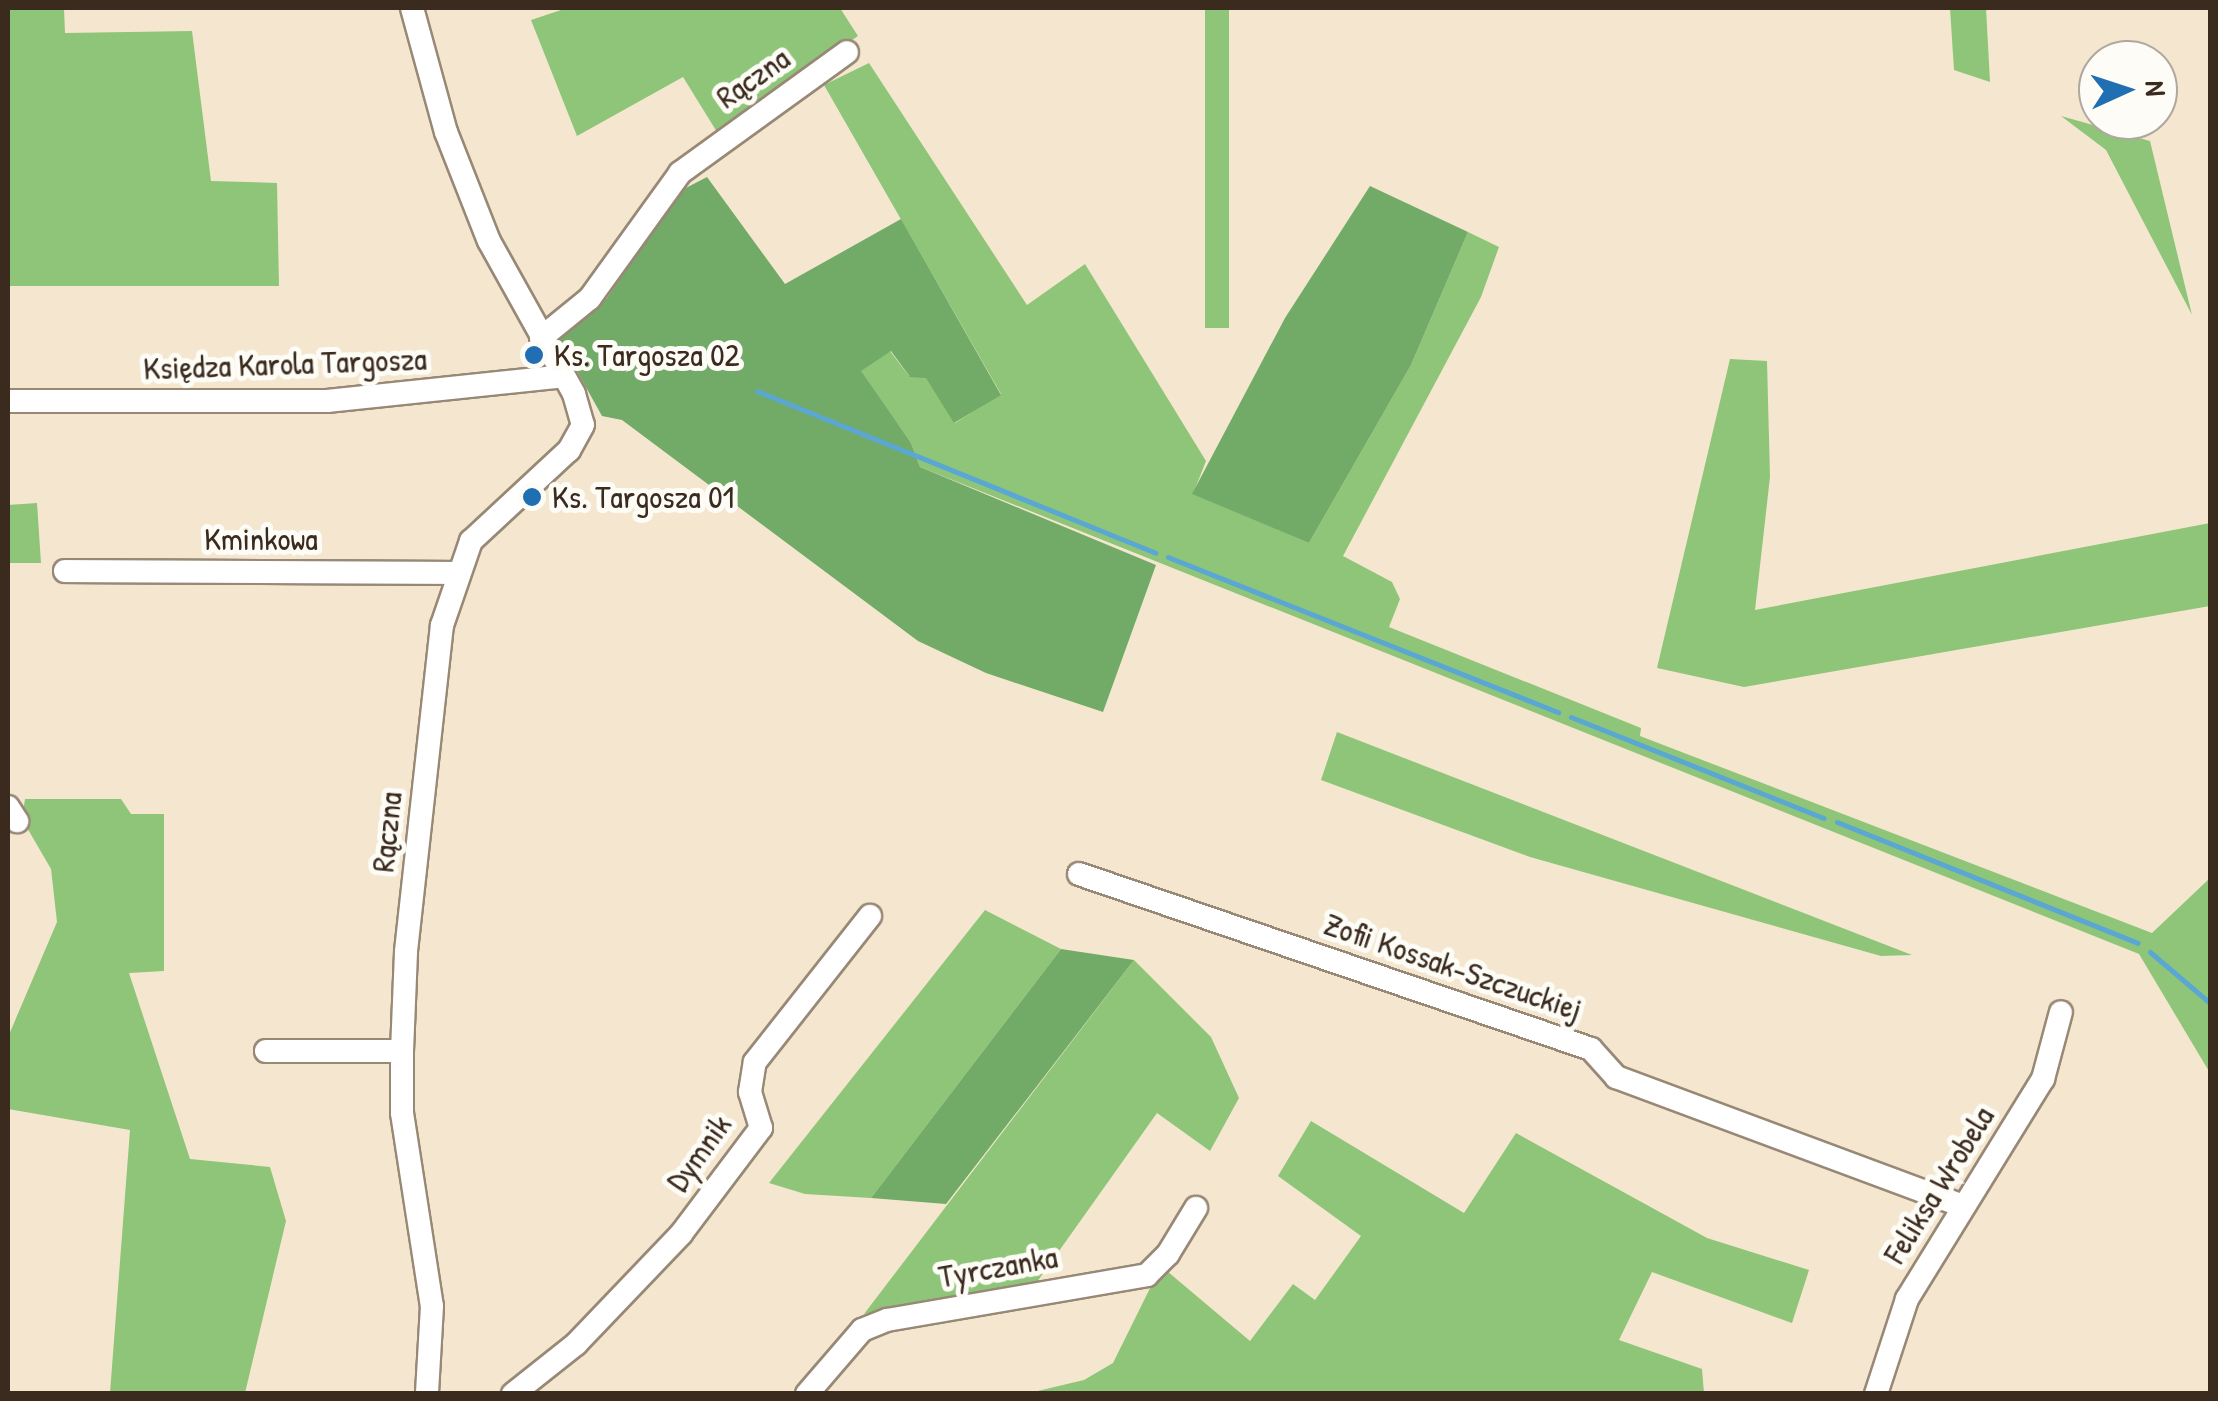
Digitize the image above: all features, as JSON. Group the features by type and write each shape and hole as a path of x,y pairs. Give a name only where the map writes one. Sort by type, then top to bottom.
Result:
{"street":[{"name":"Rączna","path":"412,8 453,150 489,241 581,412 580,435 481,527 456,573 440,644 406,952 402,1051 402,1113 432,1306 427,1394"},
{"name":"Rączna","path":"541,338 590,298 680,173 848,52"},
{"name":"Księdza Karola Targosza","path":"8,401 328,402 564,376"},
{"name":"Kminkowa","path":"65,571 456,573"},
{"name":"Zofii Kossak-Szczuckiej","path":"1079,874 1591,1050 1616,1077 1961,1205"},
{"name":"Dymnik","path":"513,1394 576,1344 668,1248 761,1128 750,1092 754,1062 870,916"},
{"name":"Feliksa Wrobela","path":"1876,1394 1907,1299 1961,1205 2044,1079 2061,1012"},
{"path":"266,1051 402,1051"},
{"name":"Tyrczanka","path":"808,1394 862,1330 887,1320 1146,1275 1168,1254 1196,1208"}],"green space":[{"path":"8,8 64,8 65,33 192,31 211,181 277,183 279,286 8,286"},
{"path":"567,8 840,8 858,36 717,132 683,77 577,136 531,20"},
{"path":"1205,8 1229,8 1229,328 1205,328"},
{"path":"1950,8 1986,8 1990,82 1954,70"},
{"path":"869,63 1027,305 1085,264 1206,461 1193,494 1309,543 1411,365 1468,232 1499,247 1481,297 1343,556 1392,582 1400,599 1389,627 1641,728 1640,736 2152,933 2210,878 2210,1073 2139,954 920,467 911,443 860,371 890,351 909,376 926,377 955,423 1001,394 824,85"},
{"path":"2061,116 2078,121 2078,129"},
{"path":"2093,140 2150,141 2192,315 2106,150"},
{"path":"707,177 785,284 901,219 1001,395 954,423 926,378 910,377 891,351 861,371 911,443 920,467 1156,565 1103,712 986,673 918,641 622,420 602,416 558,337 607,298 680,191"},
{"path":"1370,186 1468,232 1411,365 1309,543 1192,494 1285,318"},
{"path":"1730,359 1767,361 1770,477 1755,610 2210,523 2210,606 1744,687 1657,668"},
{"path":"37,503 41,563 8,563 8,505"},
{"path":"1337,732 1912,955 1881,956 1530,857 1321,780"},
{"path":"25,799 121,799 131,814 164,814 164,971 129,973 190,1159 270,1167 286,1221 245,1393 110,1393 130,1130 8,1109 8,1037 57,922 51,869 22,819"},
{"path":"985,910 1061,949 871,1198 805,1194 769,1183"},
{"path":"1061,949 1134,960 946,1204 871,1198"},
{"path":"1134,960 1211,1037 1239,1098 1210,1151 1157,1113 1037,1282 864,1314"},
{"path":"1311,1121 1464,1213 1516,1133 1707,1238 1809,1270 1792,1323 1652,1272 1619,1340 1702,1369 1704,1393 1025,1394 1084,1380 1113,1363 1161,1266 1250,1341 1293,1284 1315,1300 1361,1236 1278,1176"}],"waterway":[{"path":"757,391 1155,553"},
{"path":"1168,557 1558,712"},
{"path":"1571,717 1824,818"},
{"path":"1837,822 2138,943"},
{"path":"2150,952 2210,1003"}],"place":[{"name":"Ks. Targosza 02","path":"534,355"},
{"name":"Ks. Targosza 01","path":"532,497"}]}
